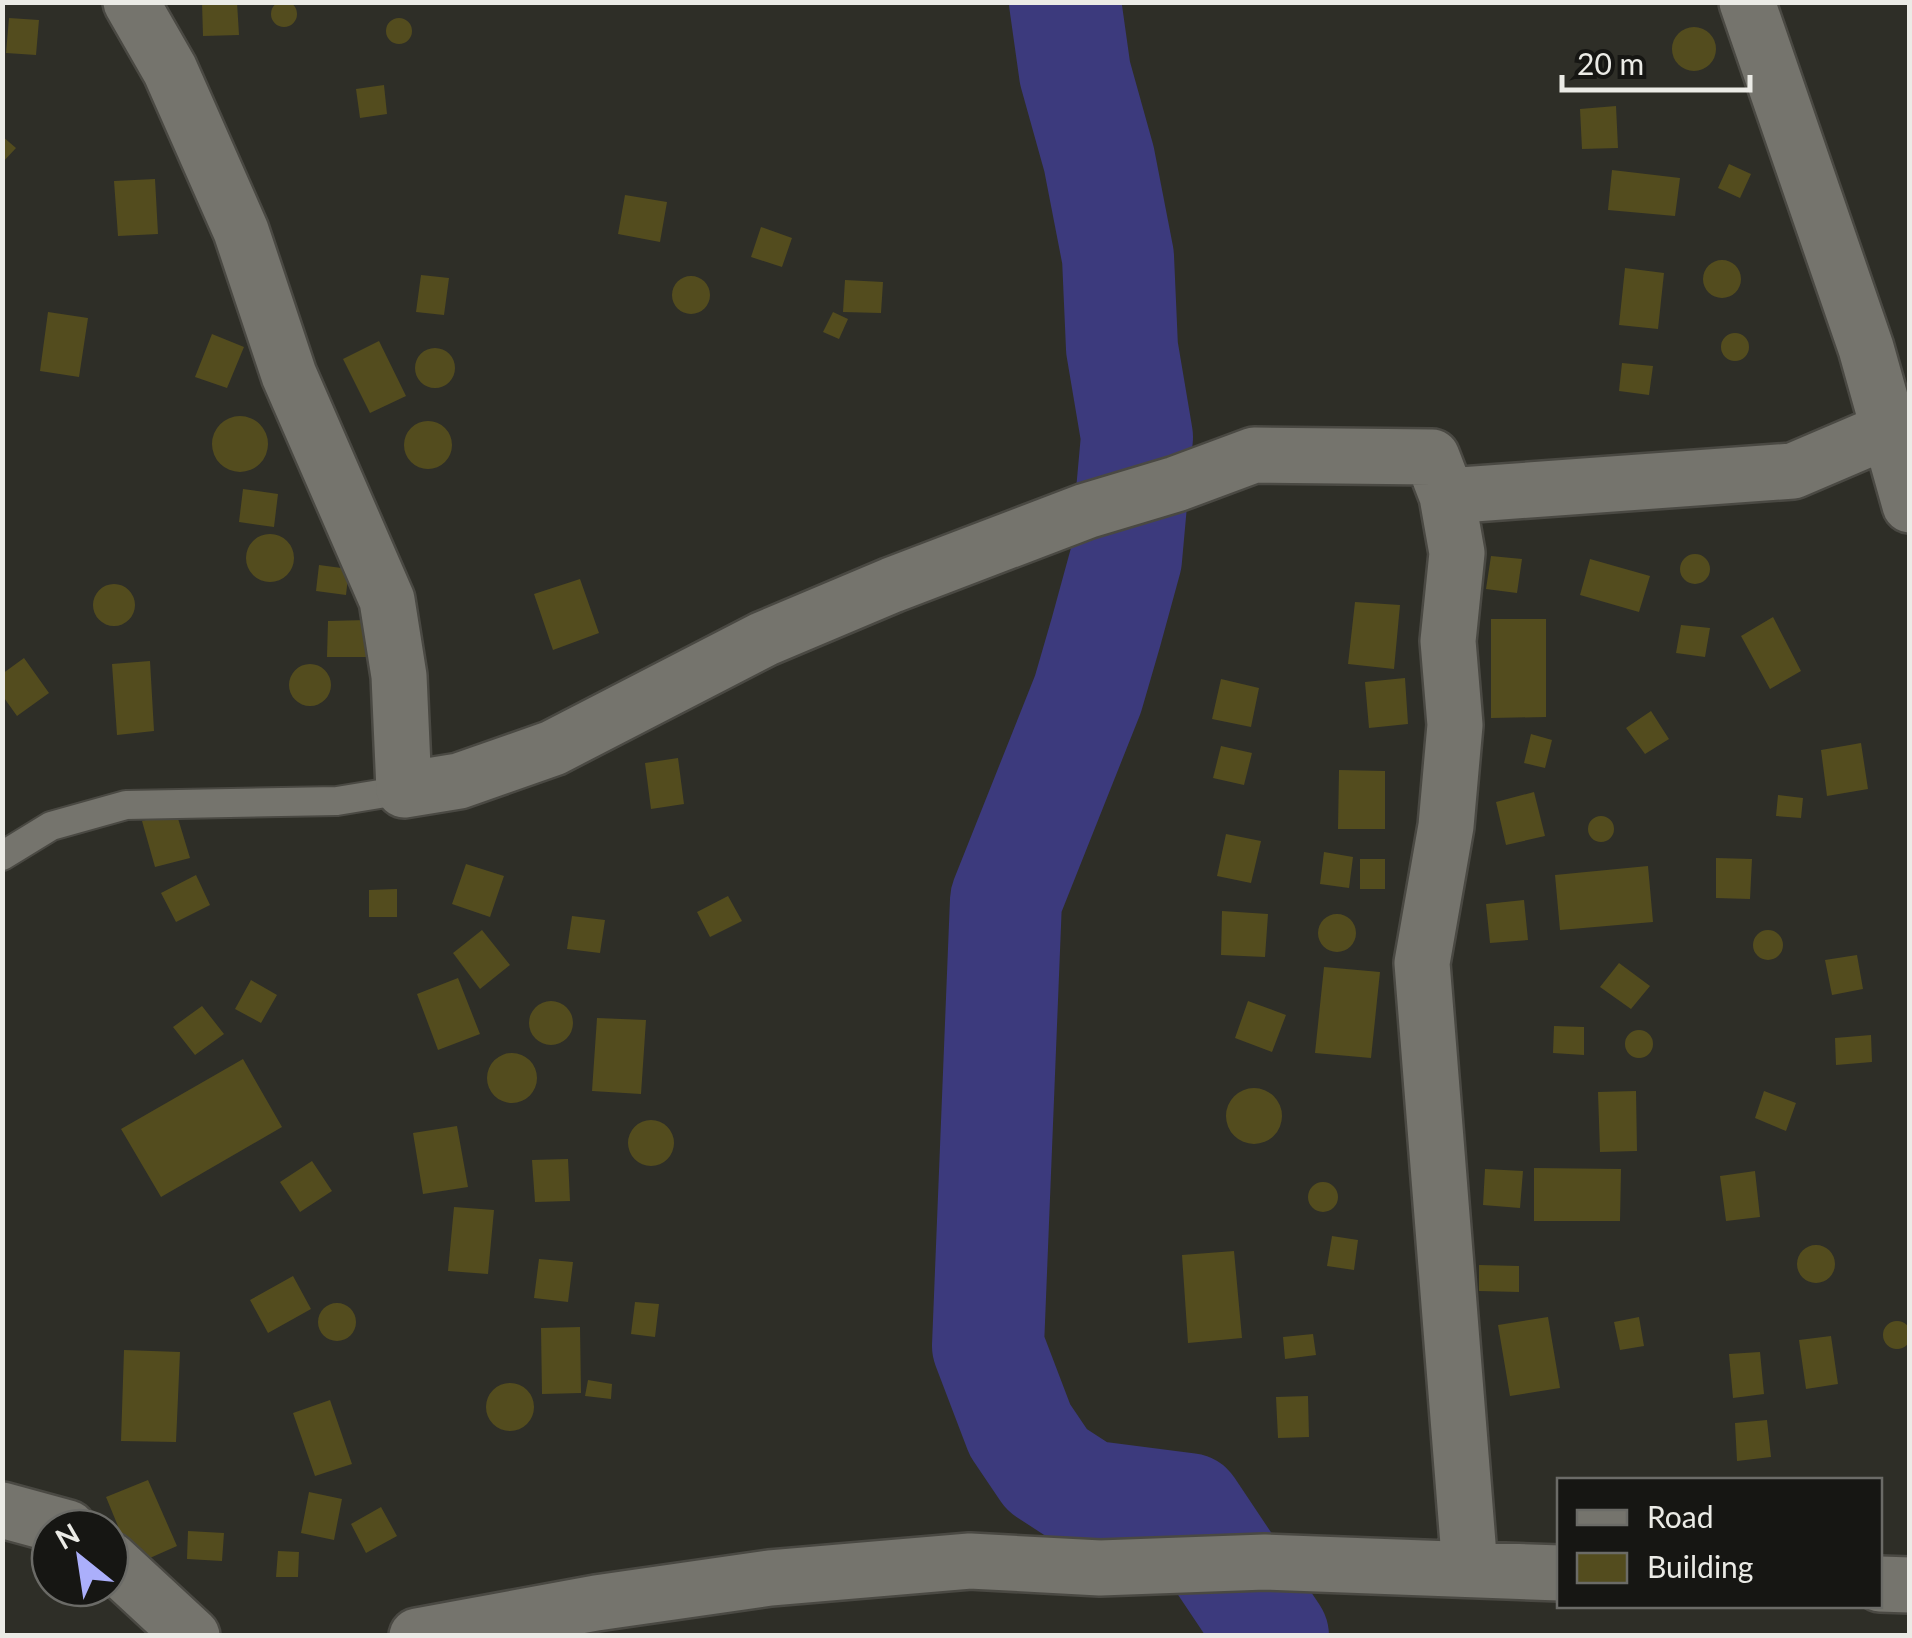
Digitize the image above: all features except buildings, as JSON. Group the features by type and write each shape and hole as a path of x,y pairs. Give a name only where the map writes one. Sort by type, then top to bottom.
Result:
{"street":[{"path":"132,2 170,70 241,231 289,375 387,600 399,676 404,790 459,781 552,748 764,639 892,584 1086,511 1176,484 1254,454 1432,457 1447,496 1457,553 1448,641 1456,725 1446,826 1422,963 1470,1570"},
{"path":"1747,2 1866,348 1900,425 1910,505"},
{"path":"1447,496 1793,471 1900,425"},
{"path":"2,1510 30,1518"},
{"path":"417,1636 596,1602 770,1578 970,1561 1100,1568 1265,1562 1557,1572"},
{"path":"130,1579 192,1636"},
{"path":"1882,1584 1910,1585"}],"lane":[{"path":"2,856 51,826 126,805 337,801 404,790"}],"waterway":[{"path":"1065,2 1075,73 1099,159 1118,257 1122,348 1137,437 1126,559 1106,632 1088,694 1006,900 988,1346 1020,1430 1047,1470 1087,1496 1188,1509 1273,1636"}]}
